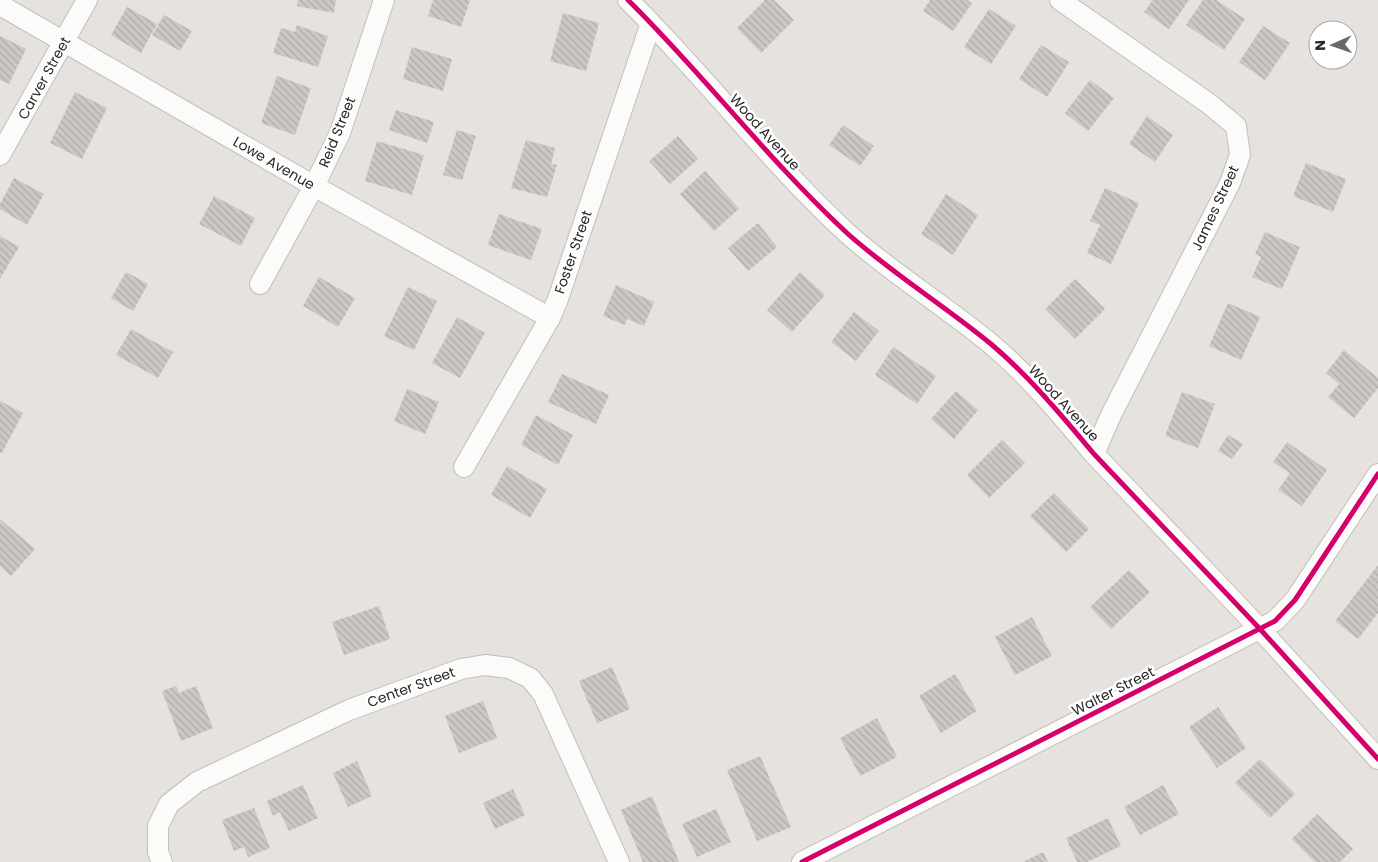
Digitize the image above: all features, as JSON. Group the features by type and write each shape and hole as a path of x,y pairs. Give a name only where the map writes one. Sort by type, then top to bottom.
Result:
{"street":[{"name":"Carver Street","path":"0,155 87,0"},
{"name":"Reid Street","path":"260,284 314,186 340,133 384,0"},
{"name":"Wood Avenue","path":"628,0 777,164 820,208 892,271 983,338 1018,368 1094,454 1260,629 1378,759"},
{"name":"James Street","path":"1060,0 1208,103 1236,126 1240,155 1230,183 1111,415 1094,454"},
{"name":"Lowe Avenue","path":"0,5 314,186 550,318"},
{"name":"Foster Street","path":"464,467 550,318 558,299 650,23"},
{"name":"Walter Street","path":"802,862 1275,620 1295,600 1378,474"},
{"name":"Center Street","path":"162,862 158,852 158,826 169,804 197,782 349,710 461,669 485,664 509,668 530,678 543,694 619,862"}],"building":[{"path":"298,0 336,0 334,13 297,6"},
{"path":"433,0 470,0 461,27 428,16"},
{"path":"765,0 774,0 794,20 761,53 737,28"},
{"path":"930,0 967,0 972,3 953,31 923,11"},
{"path":"1153,0 1189,0 1169,29 1144,12"},
{"path":"1203,0 1216,0 1245,19 1224,50 1186,25"},
{"path":"127,7 157,24 141,53 111,35"},
{"path":"989,9 1016,26 991,64 964,47"},
{"path":"563,13 599,23 586,71 550,61"},
{"path":"164,15 192,31 180,51 152,35"},
{"path":"297,25 328,36 318,67 273,53 281,28 295,32"},
{"path":"1263,26 1290,43 1265,80 1239,62"},
{"path":"0,36 26,49 9,84 0,80"},
{"path":"1041,45 1069,62 1047,97 1019,79"},
{"path":"412,47 452,59 443,91 403,79"},
{"path":"277,76 311,88 295,135 261,123"},
{"path":"1090,80 1114,98 1088,131 1065,113"},
{"path":"75,92 107,108 82,159 50,143"},
{"path":"396,110 434,122 427,143 389,130"},
{"path":"1147,116 1173,135 1155,162 1129,144"},
{"path":"843,125 874,146 860,166 829,145"},
{"path":"457,130 476,136 462,180 443,175"},
{"path":"678,136 698,159 670,184 649,161"},
{"path":"526,140 555,148 551,164 557,165 547,197 511,188"},
{"path":"377,141 424,155 412,195 365,181"},
{"path":"1306,163 1346,179 1333,212 1293,196"},
{"path":"705,171 739,209 714,231 680,194"},
{"path":"14,178 44,194 27,225 0,209 0,204"},
{"path":"1105,188 1139,203 1111,264 1087,253 1100,225 1090,221"},
{"path":"946,194 978,215 953,255 921,234"},
{"path":"214,196 255,218 241,246 199,224"},
{"path":"499,214 542,229 531,260 488,245"},
{"path":"758,223 777,247 748,271 728,248"},
{"path":"1265,232 1300,247 1282,289 1252,277 1261,257 1255,254"},
{"path":"0,236 19,247 0,279"},
{"path":"126,272 148,284 133,311 111,298"},
{"path":"800,272 825,295 792,332 767,310"},
{"path":"319,277 355,298 338,327 303,306"},
{"path":"1075,279 1105,309 1075,339 1045,309"},
{"path":"616,285 654,302 644,326 627,319 625,325 603,316"},
{"path":"408,287 437,301 414,350 384,336"},
{"path":"1228,303 1260,317 1241,360 1209,346"},
{"path":"854,312 879,331 856,361 831,342"},
{"path":"457,317 485,333 460,378 432,363"},
{"path":"131,329 173,352 158,378 116,355"},
{"path":"893,347 936,376 917,404 875,375"},
{"path":"1344,350 1378,378 1378,388 1354,418 1328,397 1339,384 1326,373"},
{"path":"562,374 609,395 596,424 548,402"},
{"path":"407,389 439,402 425,434 394,421"},
{"path":"956,391 978,410 954,439 931,419"},
{"path":"1182,392 1215,404 1198,448 1165,436"},
{"path":"0,401 23,413 2,453 0,452"},
{"path":"536,415 573,435 558,465 521,445"},
{"path":"1228,435 1243,444 1232,459 1218,451"},
{"path":"1002,440 1025,463 989,498 967,475"},
{"path":"1287,442 1327,470 1302,506 1278,490 1290,473 1273,462"},
{"path":"507,466 547,489 530,518 491,495"},
{"path":"1054,493 1089,529 1066,552 1030,516"},
{"path":"0,519 35,549 11,576 0,566"},
{"path":"1378,565 1378,613 1358,639 1335,621"},
{"path":"1129,570 1150,592 1111,629 1090,607"},
{"path":"379,606 390,639 344,655 332,622"},
{"path":"1032,617 1052,656 1015,675 995,637"},
{"path":"612,667 630,709 597,723 579,681"},
{"path":"955,674 977,711 941,733 919,696"},
{"path":"176,686 179,693 196,686 213,728 181,741 162,691"},
{"path":"483,701 497,738 459,753 445,716"},
{"path":"1218,707 1246,748 1217,768 1189,727"},
{"path":"877,718 897,757 860,776 840,738"},
{"path":"760,756 791,827 757,841 727,770"},
{"path":"1260,759 1295,794 1270,818 1235,783"},
{"path":"357,761 372,796 348,807 333,773"},
{"path":"303,785 318,818 289,831 280,812 273,816 267,801"},
{"path":"1163,785 1179,814 1140,835 1124,807"},
{"path":"513,789 525,815 495,829 483,803"},
{"path":"652,796 679,862 643,862 621,810"},
{"path":"254,808 270,848 248,857 244,847 234,851 222,820"},
{"path":"716,809 731,842 697,857 682,824"},
{"path":"1317,814 1353,849 1340,862 1315,862 1292,839"},
{"path":"1108,818 1121,846 1087,862 1077,862 1066,838"},
{"path":"1043,852 1048,862 1023,862"}],"cycle path":[{"path":"628,0 791,177 848,234 883,263 991,344 1019,370 1094,454 1260,629 1378,759"},
{"path":"802,862 1275,621 1295,600 1378,474"}]}
